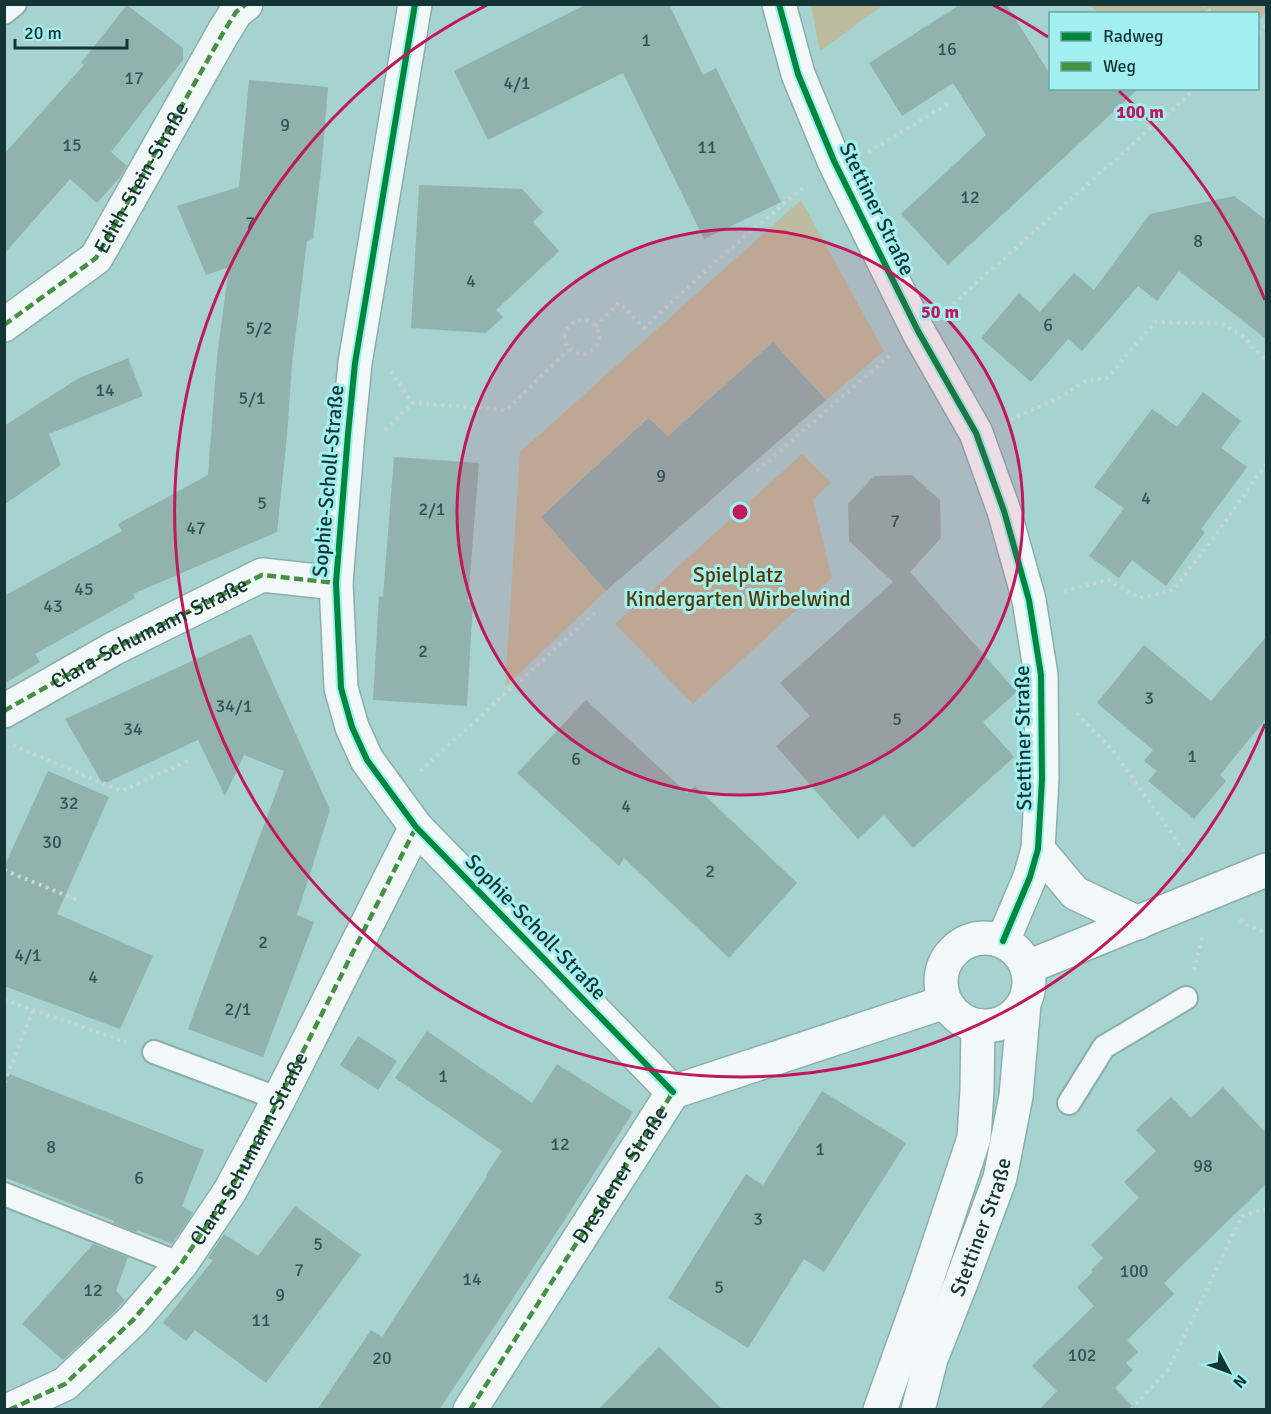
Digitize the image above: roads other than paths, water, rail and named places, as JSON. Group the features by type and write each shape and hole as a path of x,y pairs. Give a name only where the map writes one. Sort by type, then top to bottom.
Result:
{"street":[{"name":"Edith-Stein-Straße","path":"4,325 96,258 223,33 236,12 246,4"},
{"name":"Sophie-Scholl-Straße","path":"415,4 354,363 336,583 341,688 352,727 367,760 416,827 673,1092"},
{"name":"Stettiner Straße","path":"779,4 798,74 836,165 918,331 976,434 1004,511 1029,600 1041,675 1042,779 1038,849 1030,877 1003,941"},
{"name":"Clara-Schumann-Straße","path":"4,711 113,649 262,575 336,583"},
{"name":"Clara-Schumann-Straße","path":"9,1410 66,1384 133,1320 181,1264 230,1191 416,827"},
{"path":"1038,849 1075,893 1138,923"},
{"path":"1024,1004 1017,1014 1006,1022 994,1026 978,1026 965,1022 954,1014 945,1002 941,987 942,971 948,958 959,946 972,939 988,938 1003,941 1013,947 1028,967 1266,872"},
{"name":"Stettiner Straße","path":"918,1410 931,1359 1000,1178 1016,1096 1024,1004 1029,992 1028,967"},
{"name":"Dresdener Straße","path":"470,1410 673,1092 945,1002"},
{"name":"Stettiner Straße","path":"880,1410 974,1138 978,1026"}],"lane":[{"path":"4,14 15,4"},
{"path":"1069,1103 1104,1047 1186,998"},
{"path":"154,1052 279,1099"},
{"path":"4,1194 181,1264"}],"park label":[{"name":"Spielplatz Kindergarten Wirbelwind","path":"738,587"}]}
